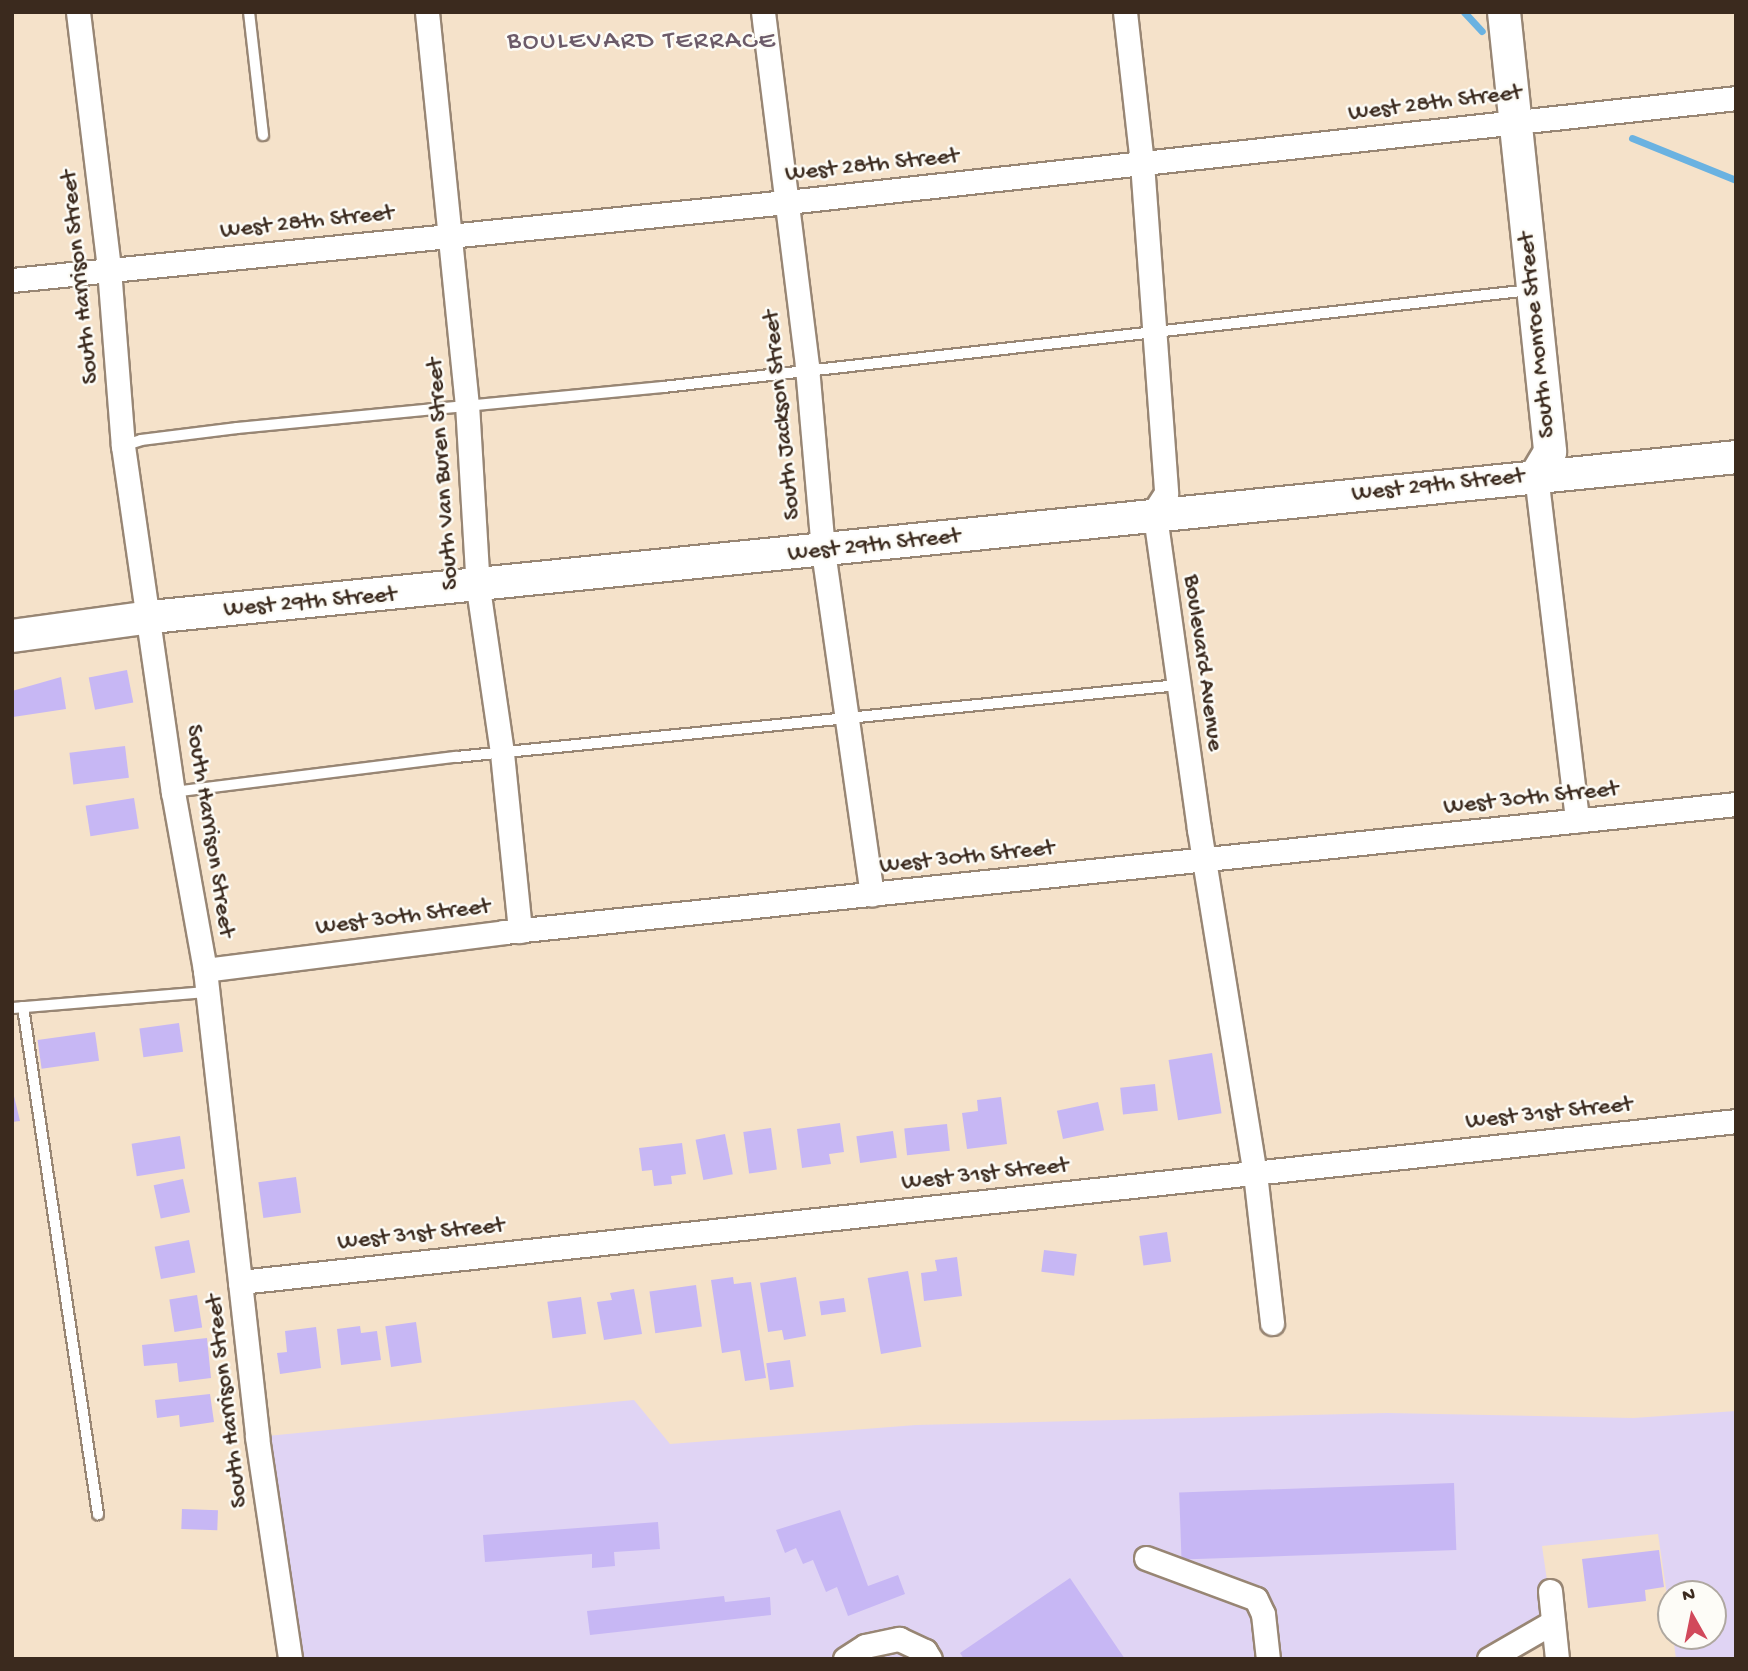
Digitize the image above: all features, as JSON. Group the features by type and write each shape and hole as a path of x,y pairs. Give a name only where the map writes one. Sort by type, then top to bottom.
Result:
{"street":[{"name":"South Harrison Street","path":"78,12 109,269 123,446 151,617 173,792 206,981 272,1553 290,1659"},
{"name":"South Van Buren Street","path":"427,12 467,404 478,588 502,753 520,931"},
{"name":"South Jackson Street","path":"763,12 807,368 823,551 850,717 872,895"},
{"path":"1125,12 1142,163 1166,493 1151,516"},
{"name":"South Monroe Street","path":"1504,12 1550,452 1536,475 1577,821"},
{"name":"West 28th Street","path":"12,280 787,202 1736,98"},
{"name":"West 29th Street","path":"12,636 151,617 478,588 1536,475 1736,457"},
{"name":"Boulevard Avenue","path":"1151,516 1156,523 1178,685 1255,1173 1272,1323"},
{"name":"West 30th Street","path":"206,981 520,931 1736,804"},
{"name":"West 31st Street","path":"240,1282 1736,1122"},
{"path":"1146,1558 1256,1600 1263,1614 1268,1659"},
{"path":"1550,1591 1557,1659"},
{"path":"1489,1659 1553,1622"},
{"path":"845,1659 866,1646 899,1639 930,1659"}],"lane":[{"path":"248,12 263,135"},
{"path":"123,446 169,436 467,404 663,387 807,368 1533,290"},
{"path":"173,792 502,753 1178,685"},
{"name":"West 30th Street","path":"18,1008 206,981"},
{"path":"18,1008 98,1514"}],"shaded area":[{"path":"634,1400 670,1444 916,1425 1387,1413 1633,1418 1736,1411 1736,1659 1676,1659 1675,1650 1727,1650 1727,1580 1665,1580 1658,1534 1542,1546 1553,1622 1489,1659 291,1659 257,1437"}],"building":[{"path":"127,670 133,702 95,710 89,677"},
{"path":"61,677 66,709 13,717 12,691"},
{"path":"125,746 129,778 73,785 69,753"},
{"path":"134,798 139,829 90,836 86,806"},
{"path":"179,1023 183,1052 143,1057 139,1029"},
{"path":"95,1032 99,1061 42,1069 38,1040"},
{"path":"1212,1053 1222,1113 1178,1120 1169,1060"},
{"path":"1155,1084 1158,1111 1123,1115 1120,1088"},
{"path":"12,1088 20,1121 12,1122"},
{"path":"1001,1097 1007,1144 967,1149 962,1113 978,1111 977,1100"},
{"path":"1098,1102 1104,1130 1063,1139 1057,1111"},
{"path":"840,1123 844,1152 829,1154 831,1164 802,1168 797,1129"},
{"path":"947,1124 950,1151 907,1155 904,1128"},
{"path":"771,1128 777,1170 749,1173 743,1132"},
{"path":"893,1131 897,1158 860,1163 856,1136"},
{"path":"725,1134 733,1174 703,1180 696,1140"},
{"path":"180,1136 185,1169 137,1176 132,1144"},
{"path":"682,1143 686,1174 671,1176 672,1184 654,1186 652,1170 642,1171 639,1148"},
{"path":"296,1177 301,1213 263,1218 258,1182"},
{"path":"183,1179 190,1212 161,1218 154,1185"},
{"path":"1167,1232 1171,1262 1143,1266 1139,1236"},
{"path":"189,1240 195,1272 161,1279 155,1247"},
{"path":"1044,1250 1077,1254 1074,1276 1041,1272"},
{"path":"957,1257 962,1296 924,1301 921,1273 937,1271 935,1260"},
{"path":"908,1271 921,1347 881,1354 868,1278"},
{"path":"733,1277 734,1284 751,1282 766,1378 745,1381 740,1350 722,1353 711,1280"},
{"path":"796,1277 806,1336 784,1340 782,1330 768,1332 760,1283"},
{"path":"696,1285 702,1327 655,1333 649,1292"},
{"path":"634,1289 642,1334 604,1340 597,1302 612,1300 610,1293"},
{"path":"197,1295 202,1328 175,1332 169,1299"},
{"path":"581,1297 586,1334 552,1338 547,1302"},
{"path":"844,1298 846,1312 821,1315 819,1301"},
{"path":"416,1322 422,1363 391,1367 385,1326"},
{"path":"360,1326 361,1333 377,1331 381,1360 341,1365 337,1329"},
{"path":"316,1327 321,1368 280,1374 277,1353 287,1352 285,1331"},
{"path":"207,1338 211,1378 179,1382 177,1363 144,1366 142,1345"},
{"path":"790,1360 794,1387 770,1390 766,1363"},
{"path":"210,1394 214,1422 180,1427 179,1415 157,1418 155,1400"},
{"path":"1454,1483 1456,1550 1182,1560 1179,1493"},
{"path":"182,1509 218,1510 217,1530 181,1529"},
{"path":"840,1510 868,1586 898,1575 905,1594 848,1616 837,1587 826,1592 813,1560 803,1564 796,1548 785,1553 776,1530"},
{"path":"658,1522 660,1549 614,1552 615,1566 592,1568 592,1554 485,1562 483,1535"},
{"path":"1659,1550 1663,1580 1657,1580 1657,1588 1645,1590 1646,1601 1588,1608 1582,1559"},
{"path":"1070,1578 1125,1659 964,1659 960,1653"},
{"path":"724,1596 725,1602 770,1597 771,1615 590,1635 587,1611"}],"waterway":[{"path":"1464,12 1482,31"},
{"path":"1632,138 1736,180"}],"district":[{"name":"BOULEVARD TERRACE","path":"642,43"}]}
